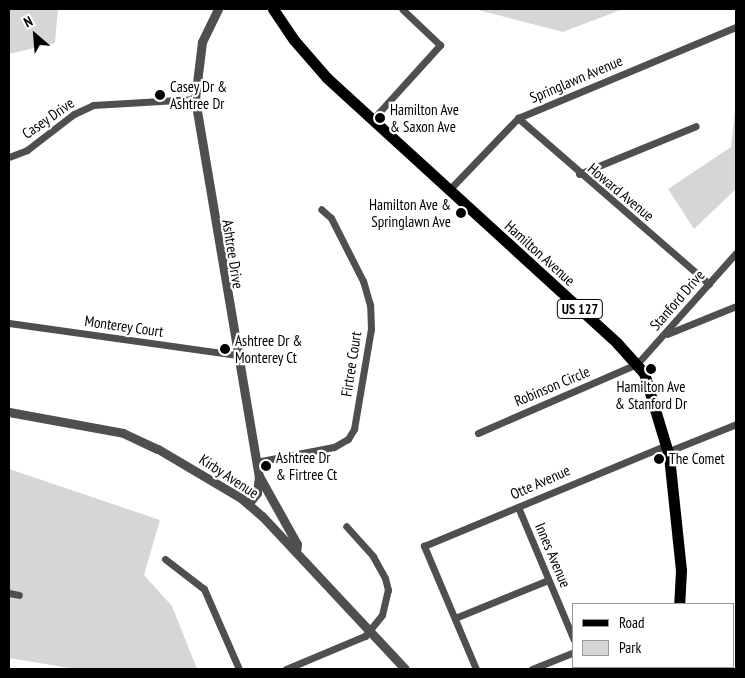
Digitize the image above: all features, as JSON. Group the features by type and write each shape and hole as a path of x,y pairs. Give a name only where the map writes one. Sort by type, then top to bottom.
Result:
{"main road":[{"name":"Hamilton Avenue","path":"273,9 294,40 327,78 637,364 650,390 668,448 681,570 679,603"}],"street":[{"name":"Ashtree Drive","path":"218,9 202,42 195,99 236,355 259,476 257,493 248,504"},
{"path":"373,119 440,45 402,9"},
{"name":"Springlawn Avenue","path":"449,190 518,118 736,27"},
{"name":"Casey Drive","path":"9,157 35,145 74,114 93,105 195,99"},
{"name":"Howard Avenue","path":"518,118 579,174 709,284"},
{"path":"579,174 696,126"},
{"name":"Firtree Court","path":"256,462 334,448 348,438 354,429 371,329 370,305 363,281 331,218 321,209"},
{"name":"Stanford Drive","path":"637,364 665,335 736,253"},
{"path":"665,335 736,306"},
{"name":"Monterey Court","path":"9,323 236,355"},
{"name":"Robinson Circle","path":"478,433 637,364"},
{"name":"Kirby Avenue","path":"9,412 93,425 137,438 248,504 296,552 405,669"},
{"name":"Otte Avenue","path":"455,618 424,546 668,448 736,424"},
{"path":"259,476 297,544 296,552"},
{"name":"Innes Avenue","path":"518,507 572,635"},
{"path":"286,669 371,631 386,604 386,578 373,556 346,526"},
{"path":"165,559 204,589 239,669"},
{"path":"476,669 455,618 548,580"},
{"path":"9,593 19,595"},
{"path":"532,669 572,653"}],"green space":[{"path":"9,9 58,9 55,43 9,54"},
{"path":"474,9 623,9 563,32"},
{"path":"736,100 736,189 694,229 668,189 731,147"},
{"path":"9,469 160,520 144,575 172,606 197,669 75,669 9,658"}],"place":[{"name":"Casey Dr & Ashtree Dr","path":"160,95"},
{"name":"Hamilton Ave & Saxon Ave","path":"380,118"},
{"name":"Hamilton Ave & Springlawn Ave","path":"461,213"},
{"name":"Ashtree Dr & Monterey Ct","path":"225,349"},
{"name":"Hamilton Ave & Stanford Dr","path":"651,369"},
{"name":"The Comet","path":"659,459"},
{"name":"Ashtree Dr & Firtree Ct","path":"266,466"}]}
